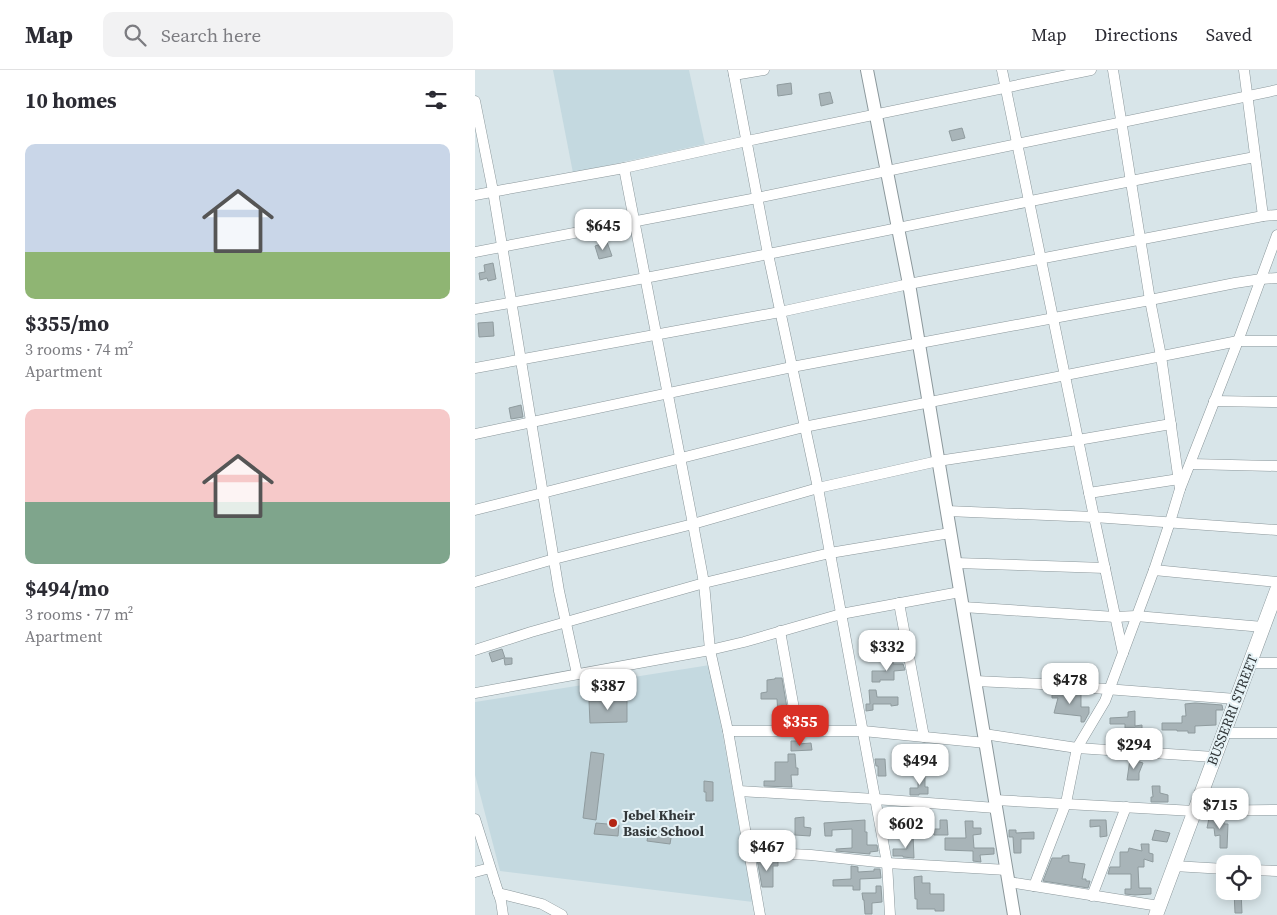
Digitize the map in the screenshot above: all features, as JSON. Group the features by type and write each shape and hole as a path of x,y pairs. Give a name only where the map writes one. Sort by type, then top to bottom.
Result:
{"main road":[{"name":"BUSSERRI STREET","path":"1157,911 1277,591"}],"street":[{"path":"764,70 734,73 768,254 818,488 887,863 890,915"},
{"path":"867,70 909,284 1014,915"},
{"path":"1002,70 1123,653"},
{"path":"475,195 624,168 1091,70"},
{"path":"1113,70 1150,300 1161,356 1179,484"},
{"path":"1244,70 1263,216"},
{"path":"475,252 757,198 1277,90"},
{"path":"475,101 479,143 493,191 565,622 577,674"},
{"path":"475,309 645,278 1255,157"},
{"path":"624,168 704,583 710,650 728,731 760,915"},
{"path":"475,368 780,312 909,284 1277,214"},
{"path":"1034,886 1066,803 1077,748 1105,701 1154,570 1170,522 1179,484 1191,464 1277,235"},
{"path":"475,434 792,367 1235,283 1277,278"},
{"path":"475,510 805,427 1238,341 1277,342"},
{"path":"1215,401 1277,402"},
{"path":"475,582 554,558 693,524 818,488 938,462 1171,424"},
{"path":"1191,464 1277,466"},
{"path":"1089,493 1179,484"},
{"path":"947,512 1094,517 1277,530"},
{"path":"475,650 565,622 704,583 830,553 951,533"},
{"path":"955,563 1105,568"},
{"path":"1154,570 1277,582"},
{"path":"475,693 710,650 841,614 960,592"},
{"path":"899,603 924,736"},
{"path":"963,607 1115,617 1136,616 1263,627"},
{"path":"780,631 798,731"},
{"path":"1250,663 1277,663"},
{"path":"975,681 1236,699"},
{"path":"728,731 863,731 985,738 1077,748 1214,757"},
{"path":"1223,733 1277,733"},
{"path":"739,791 996,804 1066,803 1194,811 1277,810"},
{"path":"1093,896 1126,807"},
{"path":"475,819 503,915"},
{"path":"749,852 811,855 1008,876 1034,886 1093,896 1157,911"},
{"path":"1174,866 1216,868"},
{"path":"475,872 490,868"},
{"path":"1261,870 1277,871"},
{"path":"498,893 543,904 562,915"}],"shaded area":[{"path":"553,70 689,70 705,144 573,173"},
{"name":"Jebel Kheir Basic School","path":"710,665 753,902 500,871 475,775 475,702"}],"building":[{"path":"791,83 792,94 778,96 777,85"},
{"path":"830,92 833,103 821,106 819,94"},
{"path":"962,128 965,138 952,141 949,131"},
{"path":"607,242 612,256 599,259 595,246"},
{"path":"493,263 496,279 488,281 487,278 480,280 479,273 485,272 484,265"},
{"path":"493,322 494,336 479,337 478,323"},
{"path":"521,405 523,417 511,419 509,408"},
{"path":"502,649 505,658 512,658 512,664 505,665 504,658 492,662 489,653"},
{"path":"886,662 903,664 905,670 894,671 894,680 872,682 872,671 886,671"},
{"path":"782,678 788,714 778,714 777,699 761,699 761,693 767,692 767,680"},
{"path":"869,690 876,690 877,697 898,697 898,705 873,704 873,710 866,711 866,704 870,704"},
{"path":"1052,692 1059,692 1059,694 1081,694 1081,707 1089,707 1089,713 1084,722 1081,722 1081,716 1054,713 1058,698 1052,698"},
{"path":"627,700 627,722 590,723 589,701"},
{"path":"1185,704 1222,705 1223,710 1216,710 1216,725 1195,726 1195,733 1162,730 1162,723 1182,723 1182,716 1186,716"},
{"path":"1135,711 1135,726 1142,725 1142,732 1135,732 1135,728 1125,728 1125,724 1110,724 1110,718 1128,717 1128,712"},
{"path":"791,741 798,741 798,744 811,743 812,750 791,751"},
{"path":"591,752 604,754 596,820 583,818"},
{"path":"788,754 795,754 796,768 798,768 798,775 791,775 792,787 764,786 764,781 775,781 775,762 788,762"},
{"path":"875,759 885,759 886,776 878,776 878,766 876,766"},
{"path":"1130,759 1143,763 1139,773 1139,780 1127,780"},
{"path":"918,773 925,773 925,787 928,787 928,794 910,795 910,788 918,788"},
{"path":"704,781 713,782 713,801 706,801"},
{"path":"1152,786 1160,786 1160,793 1168,795 1168,802 1151,802 1151,797 1153,797"},
{"path":"804,817 804,827 811,828 810,836 795,835 795,818"},
{"path":"1209,818 1224,818 1224,824 1228,824 1227,848 1220,848 1220,835 1215,836 1214,828 1207,828"},
{"path":"865,820 867,845 877,845 878,851 870,852 870,854 836,851 836,849 852,848 852,829 832,830 832,836 825,836 824,823"},
{"path":"940,820 947,820 948,835 934,835 933,829 940,829"},
{"path":"1090,820 1106,820 1107,836 1100,837 1100,826 1090,827"},
{"path":"965,821 973,821 973,828 981,828 981,834 973,835 974,848 994,848 994,854 980,855 981,862 973,861 973,851 945,850 945,838 966,838"},
{"path":"596,823 619,825 618,836 594,834"},
{"path":"649,829 672,832 670,844 647,841"},
{"path":"1009,830 1016,830 1016,833 1034,832 1034,839 1021,839 1021,853 1014,853 1013,837 1009,837"},
{"path":"1155,830 1170,833 1167,842 1152,840"},
{"path":"906,835 913,835 914,858 893,856 893,849 907,849"},
{"path":"1141,844 1149,844 1149,853 1153,854 1153,862 1144,859 1144,867 1138,867 1139,888 1151,888 1151,894 1125,894 1125,889 1131,889 1131,874 1108,874 1110,867 1120,867 1120,852 1128,852 1129,848 1142,851"},
{"path":"1069,855 1069,862 1085,864 1082,879 1090,881 1088,888 1043,881 1052,858 1062,858 1062,856"},
{"path":"757,859 778,860 778,866 773,866 773,887 762,887"},
{"path":"851,866 858,867 858,872 880,869 881,878 860,879 860,890 853,890 853,886 833,886 833,880 851,879"},
{"path":"922,876 922,883 930,883 930,894 944,894 944,911 917,909 914,877"},
{"path":"876,886 881,886 882,902 872,903 872,914 865,914 862,893 876,893"},
{"path":"1234,900 1241,900 1242,913 1235,913"}],"place":[{"name":"Jebel Kheir Basic School","path":"613,823"}]}
